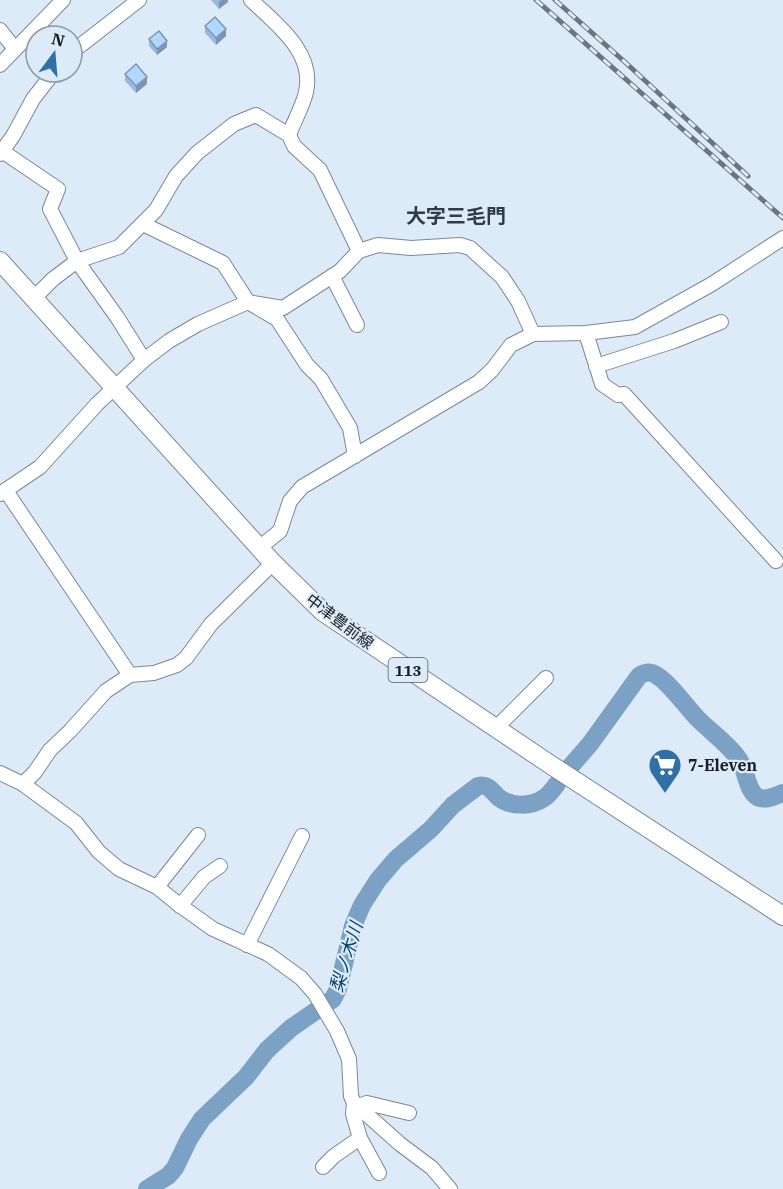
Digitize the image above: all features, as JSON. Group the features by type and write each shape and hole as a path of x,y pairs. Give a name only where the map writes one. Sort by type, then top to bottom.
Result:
{"main road":[{"name":"中津豊前線","path":"0,261 113,389 259,548 323,612 783,916"}],"street":[{"path":"0,65 63,0"},
{"path":"84,43 139,0"},
{"path":"254,1 296,44 306,66 306,92 289,135"},
{"path":"0,30 15,49"},
{"path":"45,84 1,152 58,189 50,209 77,261 144,360"},
{"path":"34,298 53,279 77,261 119,247 156,210 176,176 197,153 234,124 255,115 289,135 294,146 320,170 359,251"},
{"path":"143,224 224,263 248,302 277,319 307,365 321,379 350,428 355,456"},
{"path":"259,548 280,531 290,501 303,487 479,382 512,345 533,334 586,333 635,327 654,318 783,238"},
{"path":"130,675 3,492 40,467 113,389 144,360 169,341 198,324 248,302 283,308 340,271 359,251 378,245 411,248 460,245 470,248 502,277 518,301 533,334"},
{"path":"332,276 357,325"},
{"path":"596,366 674,341 721,322"},
{"path":"586,333 602,384 618,394 624,394 776,561"},
{"path":"23,784 35,772 50,750 70,732 92,704 106,691 130,675 154,673 177,665 186,658 211,624 273,563"},
{"path":"496,728 546,678"},
{"path":"0,772 23,784 76,823 99,852 120,869 157,887 213,929 268,954 301,978 315,994 338,1031 349,1059 351,1096 356,1104 400,1144 432,1168 450,1189"},
{"path":"157,887 198,835"},
{"path":"247,945 302,836"},
{"path":"180,906 204,877 220,866"},
{"path":"356,1104 367,1103 409,1113"},
{"path":"356,1104 352,1114 360,1138 379,1173"},
{"path":"323,1167 334,1156 360,1138"}],"building":[{"path":"215,17 226,29 216,38 205,26"},
{"path":"159,31 167,41 157,49 149,39"},
{"path":"136,64 147,77 136,86 125,74"}],"waterway":[{"name":"梨ノ木川","path":"570,767 590,744 639,676 650,673 666,683 698,719 734,753 741,762 750,788 756,796 766,798 783,793"},
{"name":"梨ノ木川","path":"147,1189 168,1176 175,1168 202,1119 246,1077 267,1050 291,1028 333,999 338,989 353,926 362,905 378,880 396,859 431,829 453,805 478,786 487,787 508,803 521,805 539,801 557,784"}],"railway":[{"path":"536,0 783,218"},
{"path":"555,0 748,176"}],"place":[{"name":"7-Eleven","path":"665,794"}],"district":[{"name":"大字三毛門","path":"456,215"}]}
